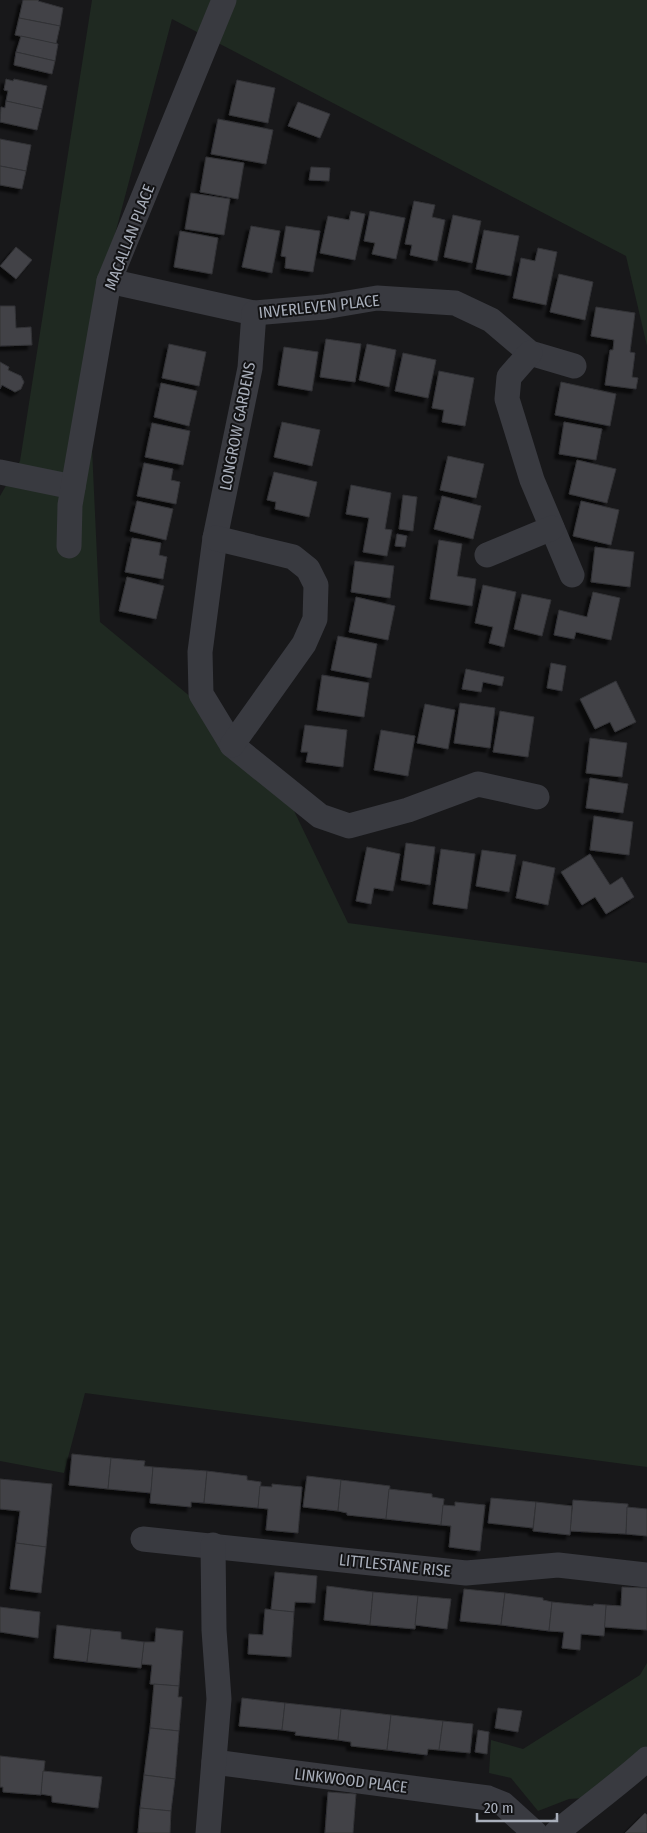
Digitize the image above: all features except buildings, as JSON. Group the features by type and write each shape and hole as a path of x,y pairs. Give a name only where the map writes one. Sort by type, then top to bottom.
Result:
{"street":[{"name":"MACALLAN PLACE","path":"69,546 70,505 109,281 224,0"},
{"name":"INVERLEVEN PLACE","path":"109,281 254,313 324,307 378,298 455,303 491,320 530,353 574,366"},
{"name":"LONGROW GARDENS","path":"254,313 250,368 215,538 200,652 201,694 232,745 320,816 350,826 408,810 478,784 537,797"},
{"path":"530,353 508,377 507,399 532,480 572,574"},
{"path":"0,472 74,487"},
{"path":"487,555 552,528"},
{"path":"215,538 293,557 308,569 316,584 315,618 304,644 232,745"},
{"name":"LITTLESTANE RISE","path":"143,1539 466,1573 558,1565 647,1575"},
{"path":"208,1833 219,1699 214,1630 213,1546"},
{"path":"556,1833 647,1759"},
{"name":"LINKWOOD PLACE","path":"214,1762 488,1798 503,1804 535,1833"}],"shaded area":[{"path":"92,0 647,0 647,346 626,256 172,19 87,340 100,622 271,763 348,923 647,963 647,1467 85,1393 64,1473 0,1461 0,496 20,461"},
{"path":"647,1663 647,1746 585,1798 569,1799 538,1811 511,1778 489,1773 491,1740 523,1749 640,1675"}]}
